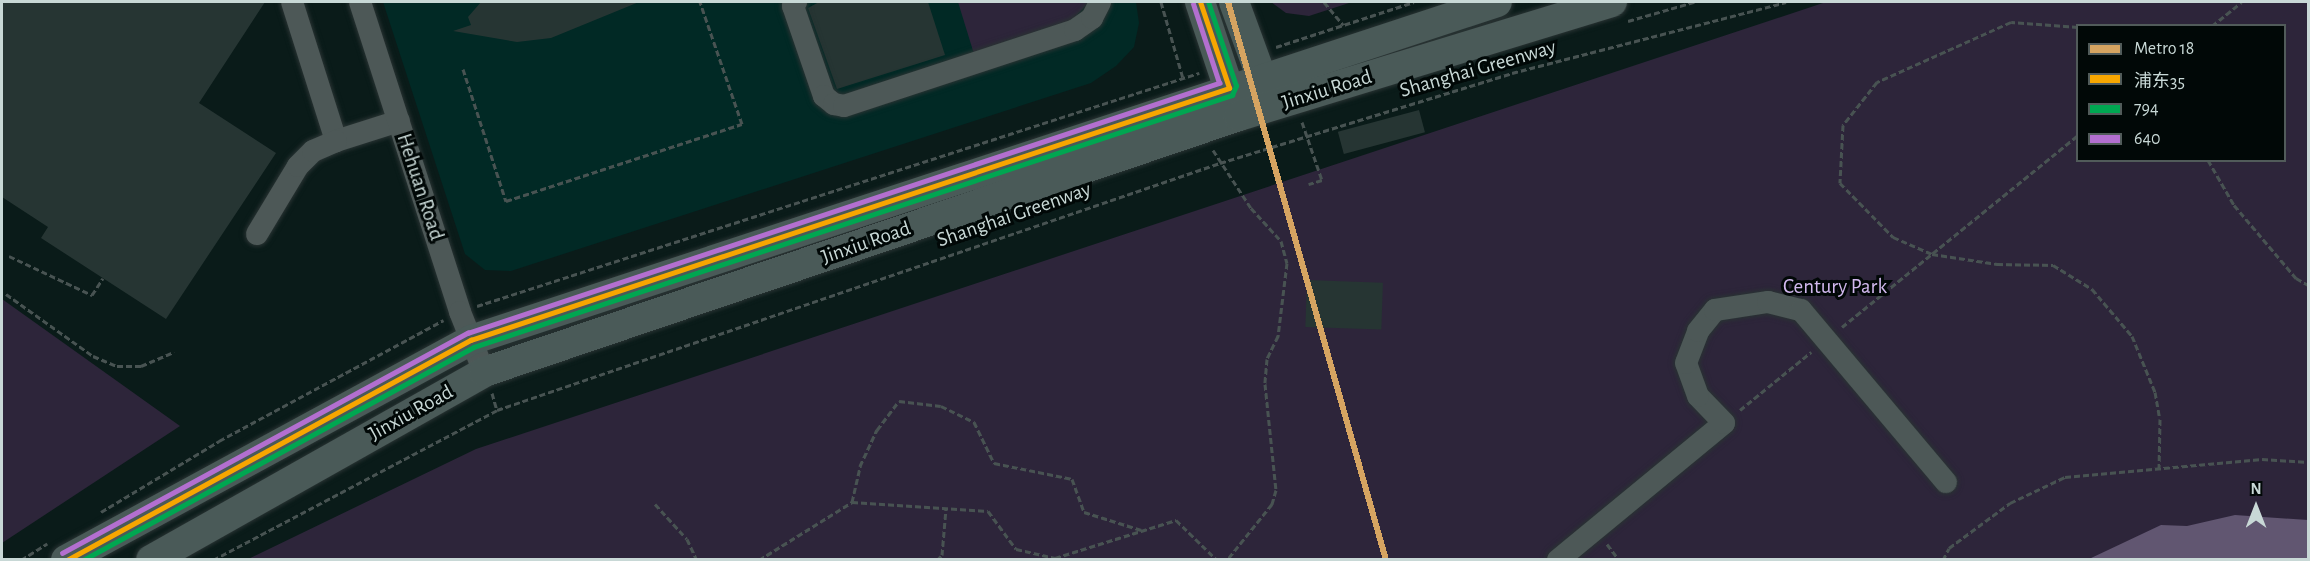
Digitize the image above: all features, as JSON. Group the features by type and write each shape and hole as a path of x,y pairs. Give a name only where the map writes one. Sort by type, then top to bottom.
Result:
{"main road":[{"path":"1200,2 1239,117"},
{"path":"1234,2 1272,107"},
{"name":"Jinxiu Road","path":"66,560 471,340 1191,100 1497,2"},
{"name":"Jinxiu Road","path":"151,560 484,372 1206,136 1239,117 1620,11"}],"street":[{"path":"292,2 336,141"},
{"name":"Hehuan Road","path":"360,2 471,340 484,372"},
{"path":"796,2 794,6 824,96 834,104 844,106 1076,30 1092,18 1100,2"},
{"path":"257,234 298,166 313,151 336,141 399,121"},
{"path":"1558,560 1724,423 1698,396 1686,363 1698,331 1715,310 1768,302 1801,310 1947,482"}],"path":[{"path":"463,69 506,201 742,124 700,2"},
{"path":"1161,2 1191,100"},
{"path":"1324,2 1343,25"},
{"path":"1620,11 1694,2"},
{"name":"Shanghai Greenway","path":"213,560 497,410 1220,163 1512,73 1786,2"},
{"path":"2214,24 2242,2"},
{"path":"2076,27 2011,22 1940,51 1877,82 1843,125 1840,183 1893,237 1932,254 1997,264 2053,265 2092,289 2132,336 2155,392 2160,420 2159,470"},
{"path":"1300,117 1322,180 1309,184"},
{"path":"1206,136 1220,163 1251,208 1281,241 1287,263 1282,316 1278,336 1267,359 1265,384 1276,490 1272,504 1227,560"},
{"path":"1724,423 2076,137"},
{"path":"2209,162 2234,205 2296,278 2308,285"},
{"path":"9,256 92,295 103,278"},
{"path":"6,294 93,356 117,366 141,366 174,352"},
{"path":"852,502 860,466 877,430 899,401 941,406 974,422 994,464 1072,479 1084,512 1143,530"},
{"path":"1943,560 1949,548 2010,503 2065,477 2262,459 2308,462"},
{"path":"759,560 852,502 988,511 1016,549 1055,558 1176,520 1217,560"},
{"path":"656,504 687,539 697,560"},
{"path":"937,560 942,555 946,508"}],"shaded area":[{"path":"383,2 1136,2 1139,23 1134,47 1116,66 1091,83 511,271 485,270 465,254"},
{"path":"2235,515 2308,520 2308,559 2089,559 2161,525 2187,526"}],"green space":[{"path":"958,2 1089,2 1071,21 974,54"},
{"path":"1271,2 1349,3 1309,16 1286,13"},
{"name":"Century Park","path":"1826,2 2308,2 2308,559 246,560 476,449"},
{"path":"2,299 180,426 2,543"}],"building":[{"path":"2,2 265,2 199,103 276,153 166,319 41,238 48,227 2,197"},
{"path":"481,2 639,2 551,38 517,42 453,31 471,25 468,17"},
{"path":"819,2 928,2 945,55 837,89 808,8"},
{"path":"1419,110 1425,132 1344,154 1338,132"},
{"path":"1307,280 1383,283 1381,330 1305,327"}],"metro line":[{"name":"18","path":"1228,2 1386,560"}],"transit line":[{"name":"浦东35","path":"67,560 471,340 1229,88 1200,2"},
{"name":"794","path":"83,560 474,347 1232,95 1236,86 1208,2"},
{"name":"640","path":"62,553 468,333 1219,83 1193,4"}]}
